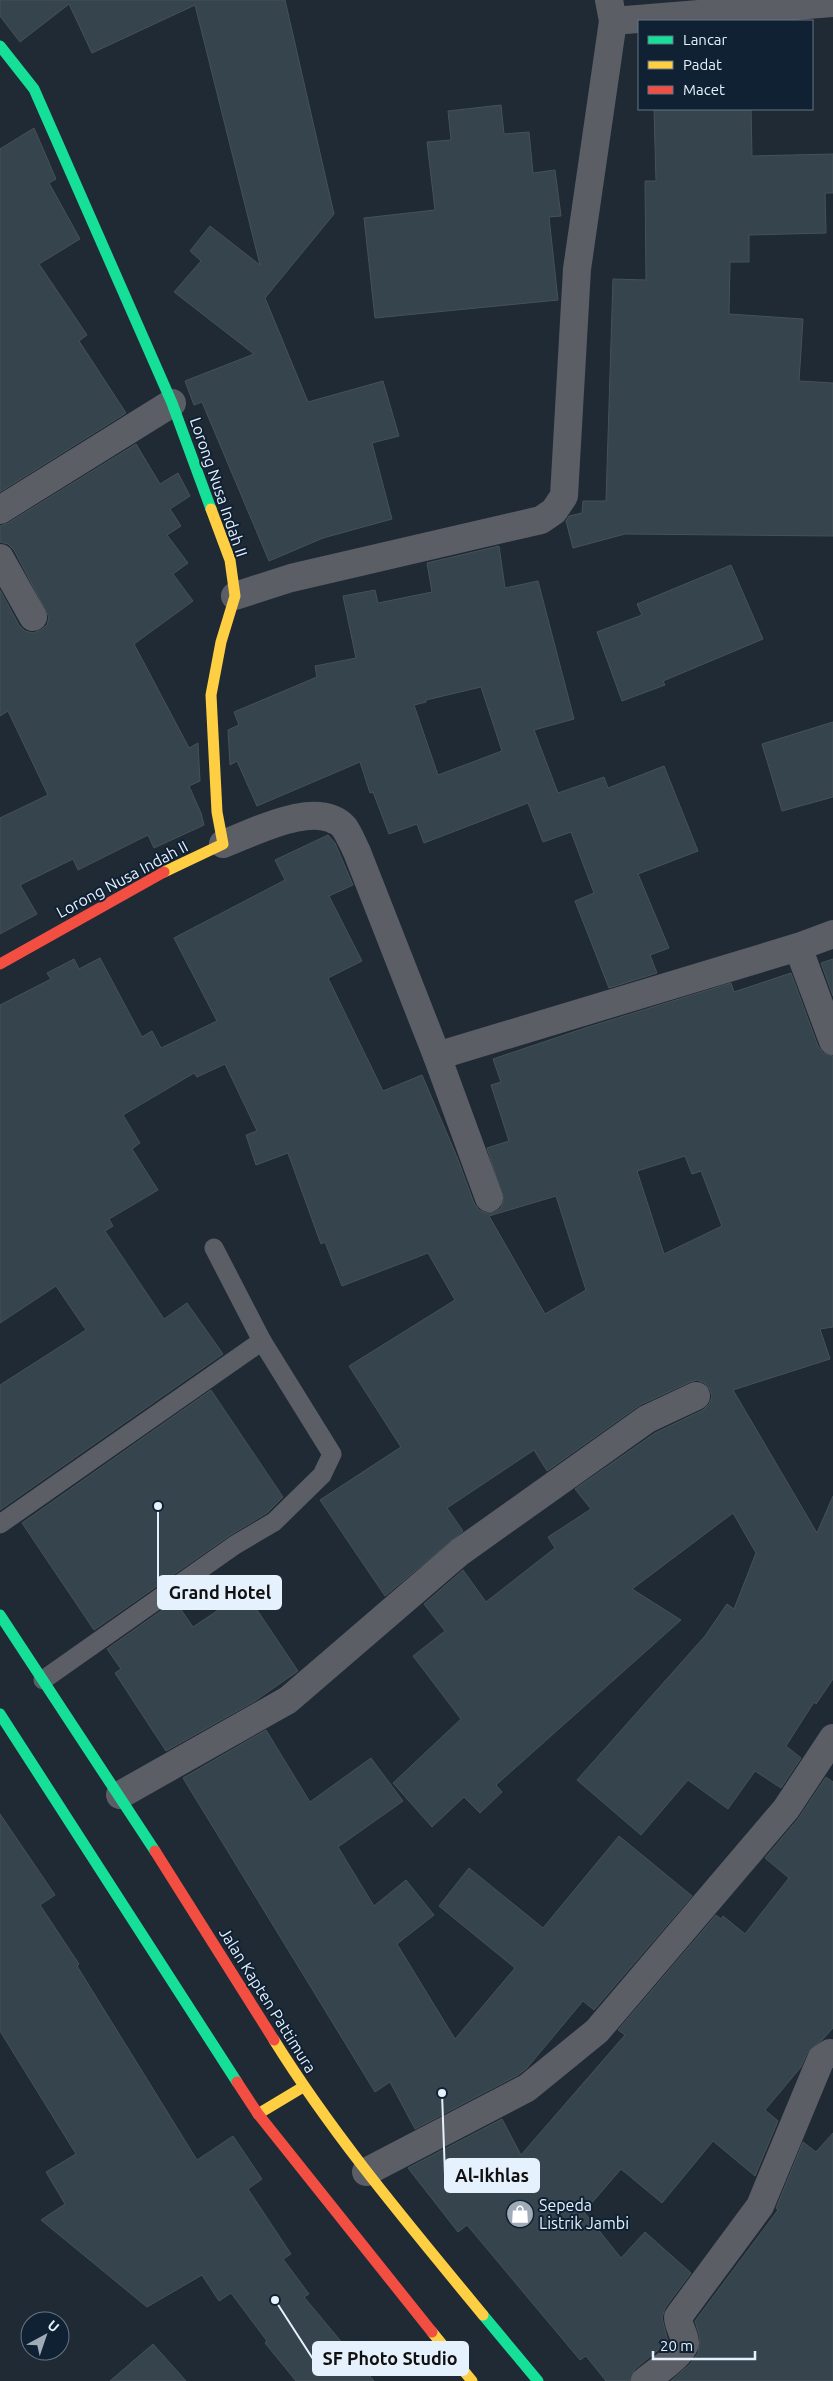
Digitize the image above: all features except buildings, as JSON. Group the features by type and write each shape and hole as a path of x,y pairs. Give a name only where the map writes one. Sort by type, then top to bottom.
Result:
{"main road":[{"name":"Lorong Nusa Indah II","path":"0,46 34,89 172,403 230,560 235,596 221,642 211,694 217,812 222,844 161,874 0,964"},
{"name":"Jalan Kapten Pattimura","path":"0,1615 120,1796 303,2087 366,2172 538,2381"},
{"path":"0,1714 258,2114 343,2223 472,2381"},
{"path":"258,2114 303,2087"}],"street":[{"path":"235,596 291,578 541,520 554,511 564,496 577,269 611,11 833,3"},
{"path":"0,510 172,403"},
{"path":"0,558 33,617"},
{"path":"222,844 293,817 319,814 343,827 357,852 437,1056 489,1198"},
{"path":"437,1056 798,947 833,934"},
{"path":"798,947 833,1041"},
{"path":"120,1796 288,1700 460,1552 647,1419 696,1396"},
{"path":"366,2172 527,2088 597,2031 786,1809 833,1738"},
{"path":"645,2381 683,2350 685,2342 678,2326 678,2317 760,2206 821,2059 830,2053 833,2054"}],"lane":[{"path":"43,1680 235,1545 274,1522 322,1475 332,1454 262,1341 214,1248"},
{"path":"0,1524 262,1341"}],"traffic: fast":[{"path":"0,46 34,89 172,403 211,509"},
{"path":"0,1615 155,1851"},
{"path":"0,1714 237,2082"},
{"path":"483,2315 538,2381"}],"traffic: slow":[{"path":"164,872 223,844 217,812 211,695 221,642 235,596 230,560 211,509"},
{"path":"274,2040 297,2076 348,2147 483,2315"},
{"path":"258,2114 303,2087"},
{"path":"432,2332 472,2381"}],"traffic: jam":[{"path":"0,964 164,872"},
{"path":"155,1851 274,2040"},
{"path":"237,2082 258,2114 432,2332"}],"place":[{"name":"Grand Hotel","path":"158,1506"},
{"name":"Al-Ikhlas","path":"442,2093"},
{"name":"Sepeda Listrik Jambi","path":"520,2214"},
{"name":"SF Photo Studio","path":"275,2300"}]}
